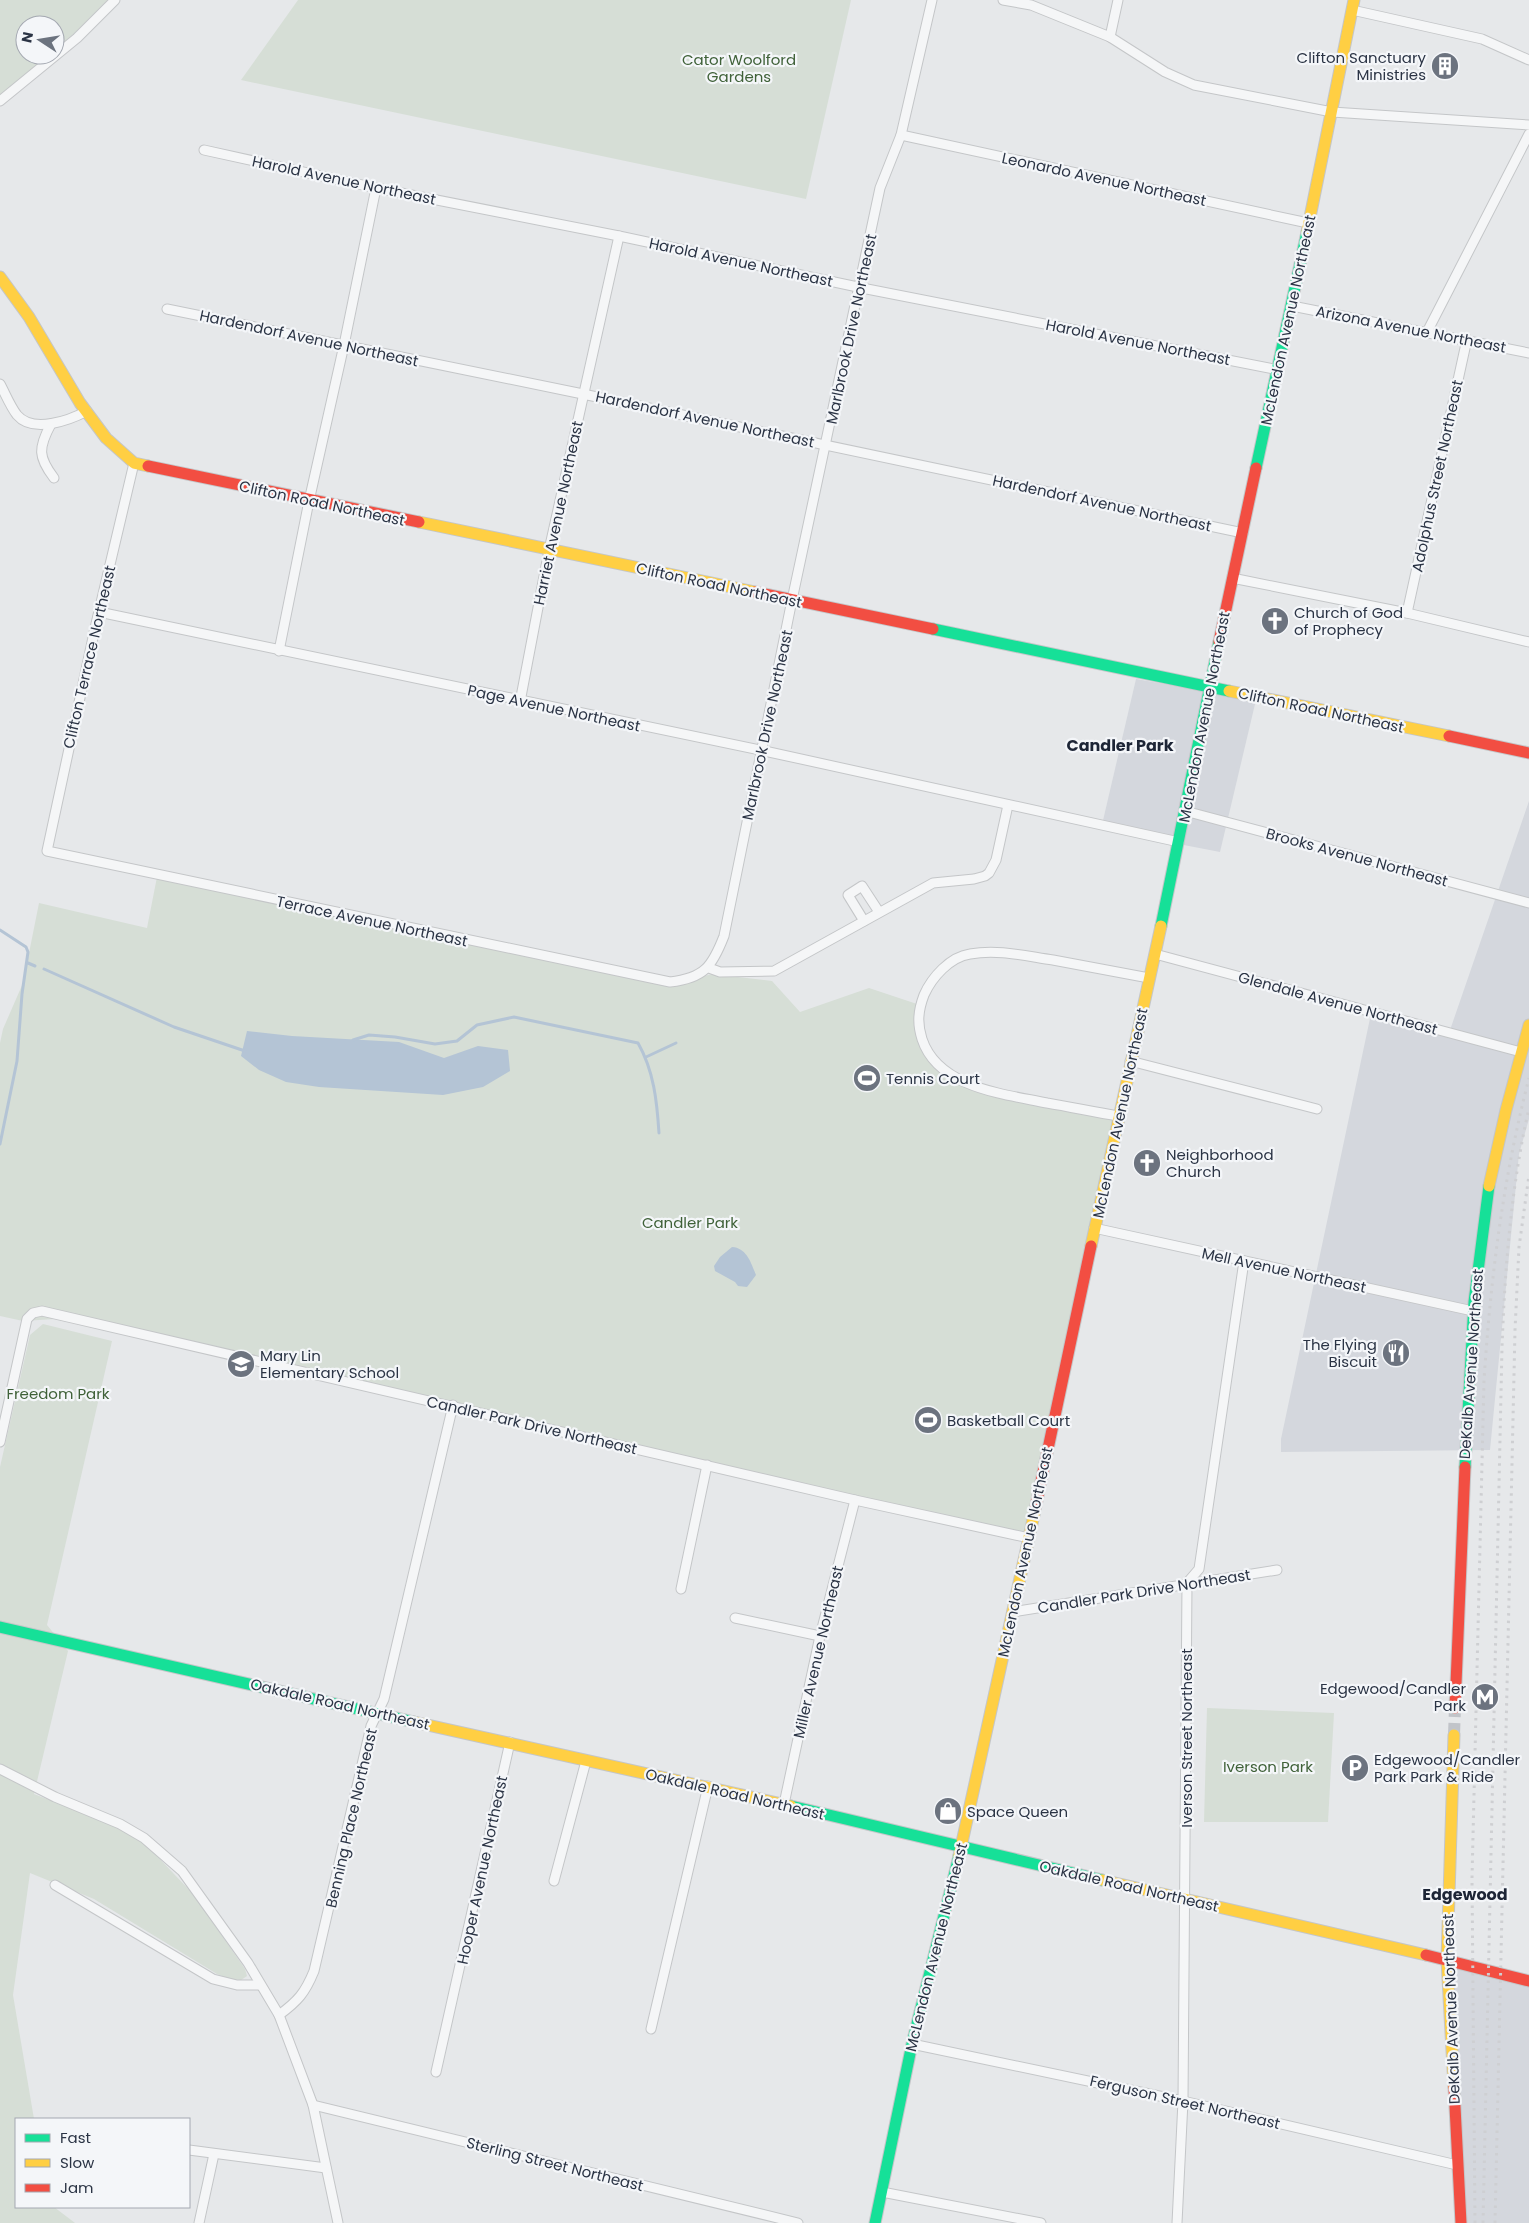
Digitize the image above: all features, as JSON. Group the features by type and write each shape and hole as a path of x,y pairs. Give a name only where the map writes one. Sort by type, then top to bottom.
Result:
{"street":[{"path":"0,101 77,38 115,0"},
{"name":"Marlbrook Drive Northeast","path":"709,968 724,936 763,751 792,600 827,444 880,188 901,135 932,0"},
{"path":"1003,0 1031,5 1110,37 1165,72 1194,85 1332,112 1529,125"},
{"path":"1110,37 1118,0"},
{"path":"1353,5 1482,39 1529,60"},
{"name":"McLendon Avenue Northeast","path":"875,2223 912,2044 961,1846 1029,1538 1118,1116 1155,954 1232,578 1279,370 1353,5"},
{"path":"1427,332 1529,134"},
{"name":"Leonardo Avenue Northeast","path":"901,135 1308,223"},
{"name":"Harold Avenue Northeast","path":"204,150 376,188 619,236 860,288 1279,370"},
{"path":"279,651 308,500 344,345 376,188"},
{"name":"Harriet Avenue Northeast","path":"520,702 548,550 562,498 619,236"},
{"name":"Clifton Road Northeast","path":"0,277 33,323 68,383 88,411 120,454 134,463 1529,753"},
{"name":"Arizona Avenue Northeast","path":"1292,306 1467,339 1529,353"},
{"name":"Hardendorf Avenue Northeast","path":"167,309 827,444 1243,533"},
{"name":"Adolphus Street Northeast","path":"1407,613 1467,339"},
{"path":"0,384 17,415 25,422 51,424 67,420 88,411"},
{"path":"51,424 45,436 42,462 54,478"},
{"name":"Clifton Terrace Northeast","path":"47,851 99,612 134,463"},
{"path":"1232,578 1407,613 1529,642"},
{"name":"Page Avenue Northeast","path":"99,612 520,702 763,751 1179,842"},
{"path":"709,968 720,972 774,971 933,883 980,878 989,873 996,860 1008,805"},
{"name":"Brooks Avenue Northeast","path":"1185,811 1529,903"},
{"name":"Terrace Avenue Northeast","path":"47,851 670,982 697,975 709,968"},
{"path":"864,921 848,895 862,886 879,912"},
{"path":"1118,1116 986,1090 960,1080 938,1065 925,1046 918,1026 919,1009 927,990 938,974 953,960 968,954 997,952 1149,978"},
{"name":"Glendale Avenue Northeast","path":"1155,954 1521,1052"},
{"name":"DeKalb Avenue Northeast","path":"1456,1708 1473,1312 1479,1252 1493,1166 1508,1099 1529,1025"},
{"path":"1130,1061 1317,1109"},
{"name":"Mell Avenue Northeast","path":"1094,1228 1473,1312"},
{"path":"1187,1583 1199,1569 1244,1261"},
{"name":"Candler Park Drive Northeast","path":"0,1442 27,1319 36,1312 45,1312 304,1373 453,1405 855,1500 1029,1538"},
{"name":"Benning Place Northeast","path":"279,2015 299,2000 307,1988 314,1971 371,1726 384,1699 453,1405"},
{"path":"681,1589 707,1465"},
{"name":"Miller Avenue Northeast","path":"784,1804 820,1636 855,1500"},
{"name":"Candler Park Drive Northeast","path":"1012,1612 1277,1570"},
{"name":"Iverson Street Northeast","path":"1177,2223 1183,2101 1187,1583"},
{"path":"735,1618 820,1636"},
{"name":"Oakdale Road Northeast","path":"0,1627 708,1786 1529,1981"},
{"name":"DeKalb Avenue Northeast","path":"1454,1735 1447,1960 1461,2223"},
{"name":"Hooper Avenue Northeast","path":"436,2072 510,1742"},
{"path":"554,1881 586,1760"},
{"path":"0,1769 55,1798 120,1824 144,1838 170,1858 182,1871 217,1918 279,2015 313,2105 338,2223"},
{"path":"650,2029 708,1786"},
{"path":"55,1885 213,1979 237,1985 259,1984"},
{"name":"Ferguson Street Northeast","path":"912,2044 1183,2101 1457,2165"},
{"name":"Sterling Street Northeast","path":"313,2105 798,2223"},
{"path":"190,2150 326,2168"},
{"path":"199,2223 214,2154"},
{"path":"882,2192 1041,2223"}],"shaded area":[{"path":"1136,679 1256,700 1220,852 1101,829"},
{"path":"1529,801 1529,1119 1519,1154 1490,1450 1281,1452 1281,1439 1372,1009 1449,1033"},
{"path":"1448,1960 1529,1979 1529,2223 1459,2223"}],"green space":[{"path":"0,0 111,0 65,42 65,15 15,15 15,65 39,65 0,96"},
{"name":"Cator Woolford Gardens","path":"298,0 851,0 806,199 241,80"},
{"name":"Candler Park","path":"157,877 670,985 712,974 772,981 800,1012 869,988 917,1004 920,1043 936,1068 966,1086 1114,1117 1025,1540 55,1319 23,1321 0,1316 0,1043 3,1029 23,983 39,903 147,928"},
{"name":"Freedom Park","path":"43,1324 112,1341 47,1625 68,1651 34,1794 128,1831 155,1854 193,1894 245,1969 247,1976 241,1980 230,1979 217,1974 94,1899 30,1873 13,1995 34,2118 15,2118 15,2208 55,2208 75,2223 0,2223 0,1467 30,1335"},
{"name":"Iverson Park","path":"1207,1708 1334,1713 1328,1822 1204,1822"}],"water":[{"path":"247,1031 292,1036 399,1042 444,1058 478,1046 508,1050 510,1071 483,1087 443,1095 319,1087 286,1082 259,1070 241,1056"},
{"path":"732,1247 745,1253 756,1275 747,1287 738,1286 735,1282 715,1271 714,1266 720,1257"}],"waterway":[{"path":"0,930 26,947 28,952 22,994 17,1061 0,1144"},
{"path":"28,963 35,966"},
{"path":"44,969 174,1027 245,1051"},
{"path":"353,1040 369,1035 395,1037 435,1044 457,1041 477,1025 514,1017 638,1043 651,1076 656,1098 659,1133"},
{"path":"646,1057 676,1043"}],"tunnel":[{"path":"1454,1735 1455,1708"}],"railway":[{"path":"1475,2223 1472,1878 1484,1380 1490,1303 1499,1228 1512,1153 1529,1078"},
{"path":"1483,2223 1502,1347 1513,1197 1529,1108"},
{"path":"1495,2223 1515,1330 1519,1247 1529,1175"}],"traffic: fast":[{"path":"1256,468 1307,232"},
{"path":"933,629 1229,691"},
{"path":"1161,926 1219,642"},
{"path":"1465,1467 1474,1302 1489,1186"},
{"path":"0,1627 414,1722"},
{"path":"791,1806 1102,1880"},
{"path":"875,2223 912,2044 959,1856"}],"traffic: slow":[{"path":"1307,232 1354,0"},
{"path":"0,277 29,317 80,403 106,438 134,463 148,466"},
{"path":"419,522 755,592"},
{"path":"1229,691 1449,736"},
{"path":"1091,1246 1161,926"},
{"path":"1489,1186 1506,1110 1529,1025"},
{"path":"959,1856 1035,1510"},
{"path":"414,1722 791,1806"},
{"path":"1454,1735 1447,1960 1454,2087"},
{"path":"1102,1880 1426,1955"}],"traffic: jam":[{"path":"148,466 419,522"},
{"path":"1219,642 1256,468"},
{"path":"755,592 933,629"},
{"path":"1449,736 1529,753"},
{"path":"1035,1510 1091,1246"},
{"path":"1455,1708 1465,1467"},
{"path":"1426,1955 1529,1981"},
{"path":"1454,2087 1461,2223"}],"place":[{"name":"Clifton Sanctuary Ministries","path":"1445,66"},
{"name":"Church of God of Prophecy","path":"1275,621"},
{"name":"Tennis Court","path":"867,1078"},
{"name":"Neighborhood Church","path":"1147,1163"},
{"name":"The Flying Biscuit","path":"1396,1353"},
{"name":"Mary Lin Elementary School","path":"241,1364"},
{"name":"Basketball Court","path":"928,1420"},
{"name":"Edgewood/Candler Park","path":"1485,1697"},
{"name":"Edgewood/Candler Park Park & Ride","path":"1355,1768"},
{"name":"Space Queen","path":"948,1811"}],"district":[{"name":"Candler Park","path":"1120,745"},
{"name":"Edgewood","path":"1465,1894"}]}
